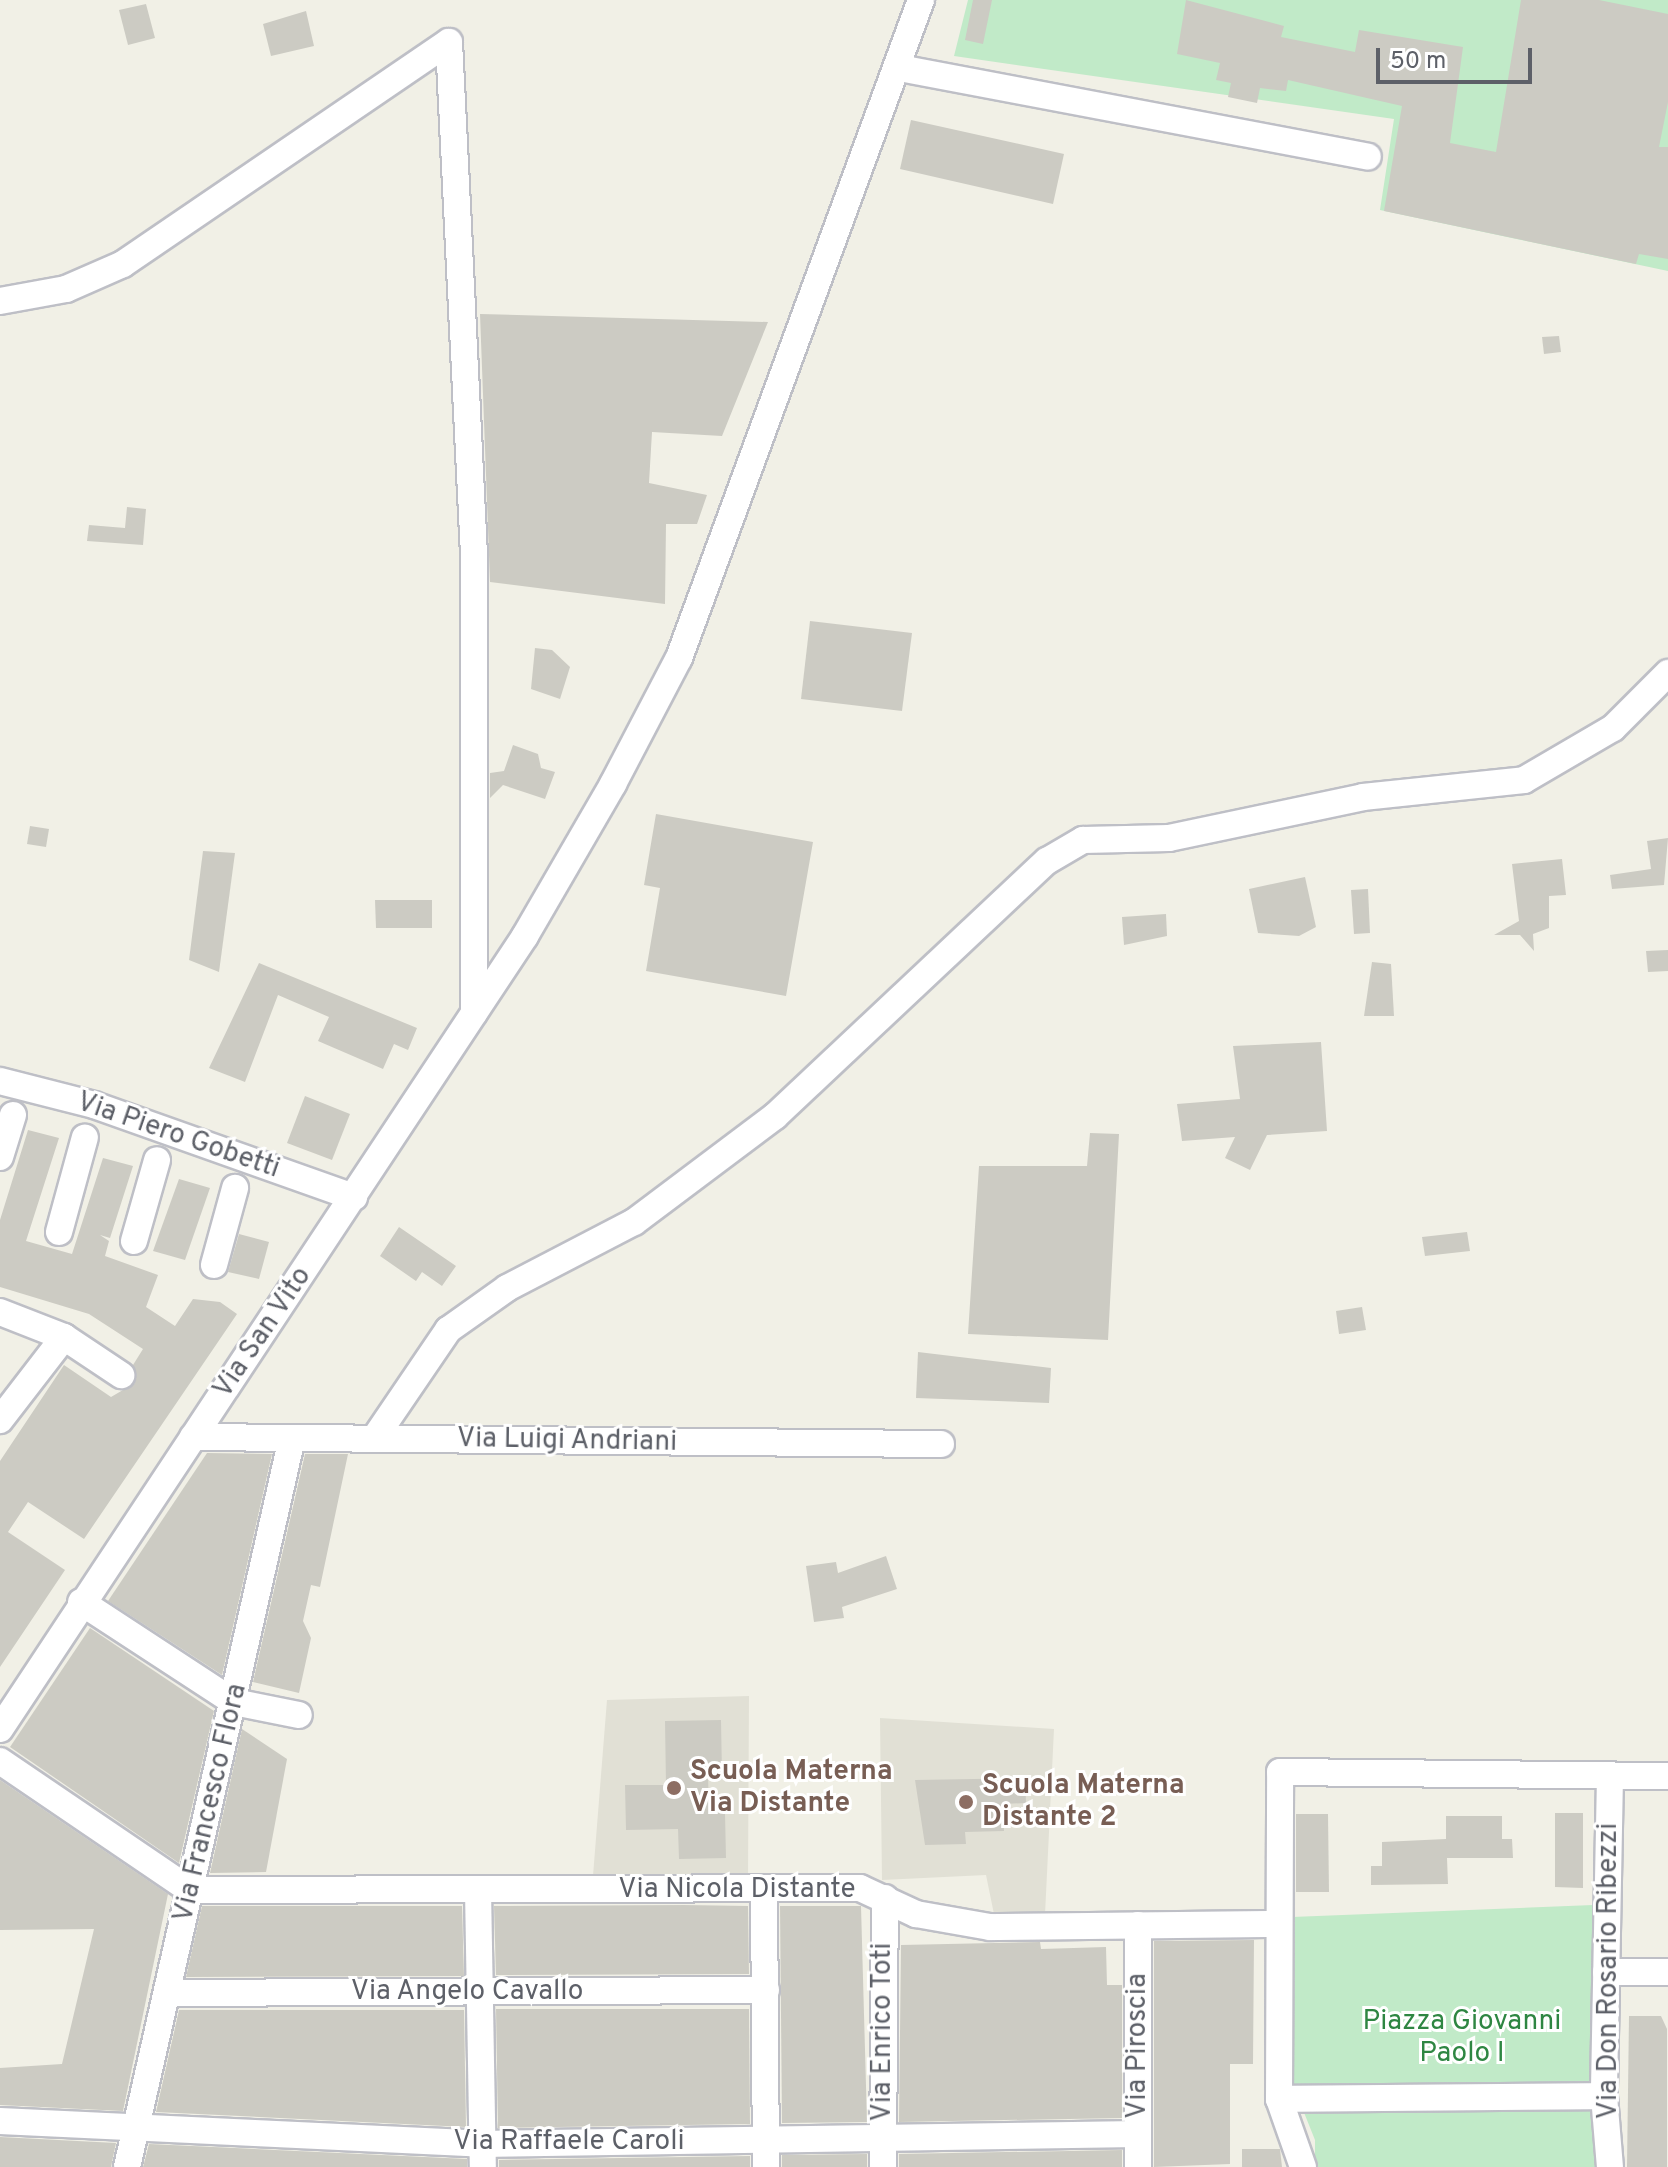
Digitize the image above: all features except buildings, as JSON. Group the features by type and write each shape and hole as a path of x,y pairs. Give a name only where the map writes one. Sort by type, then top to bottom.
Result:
{"street":[{"name":"Via San Vito","path":"0,1729 81,1602 354,1197 525,936 679,658 899,68 921,0"},
{"path":"0,301 66,289 123,264 449,42 474,555 474,1013"},
{"path":"899,68 1368,157"},
{"path":"374,1439 448,1330 507,1288 634,1222 775,1116 1047,861 1083,840 1169,838 1363,797 1524,780 1613,728 1668,673"},
{"name":"Via Piero Gobetti","path":"0,1081 94,1105 354,1197"},
{"path":"0,1157 13,1115"},
{"path":"59,1232 85,1137"},
{"path":"134,1241 157,1160"},
{"path":"214,1265 235,1188"},
{"path":"0,1312 64,1337 121,1375"},
{"path":"0,1420 64,1337"},
{"name":"Via Luigi Andriani","path":"193,1437 941,1444"},
{"name":"Via Francesco Flora","path":"127,2167 292,1438"},
{"path":"81,1602 234,1702 299,1715"},
{"path":"0,1761 190,1890"},
{"path":"1303,2167 1279,2099 1277,1924 1280,1772 1668,1776"},
{"name":"Via Don Rosario Ribezzi","path":"1610,1776 1604,2096 1610,2167"},
{"path":"764,1888 766,2167"},
{"name":"Via Nicola Distante","path":"190,1890 860,1888 916,1914 979,1926 1277,1924"},
{"path":"478,1890 482,2156"},
{"name":"Via Enrico Toti","path":"883,2167 885,1898"},
{"name":"Via Piroscia","path":"1138,1925 1138,2167"},
{"path":"1606,1972 1668,1972"},
{"name":"Via Angelo Cavallo","path":"168,1993 766,1990"},
{"path":"1279,2099 1604,2096"},
{"name":"Via Raffaele Caroli","path":"0,2121 134,2128 482,2156 765,2140 1138,2134"}],"shaded area":[{"name":"Scuola Materna Via Distante","path":"749,1696 748,1878 593,1876 607,1700"},
{"name":"Scuola Materna Distante 2","path":"880,1718 1054,1729 1045,1915 996,1924 986,1875 882,1880"}],"green space":[{"path":"968,0 1668,0 1668,271 1380,210 1394,119 954,56"},
{"name":"Piazza Giovanni Paolo I","path":"1593,1905 1598,2167 1315,2167 1315,2140 1293,2085 1292,1917"}],"place":[{"name":"Scuola Materna Via Distante","path":"674,1788"},
{"name":"Scuola Materna Distante 2","path":"966,1802"}]}
